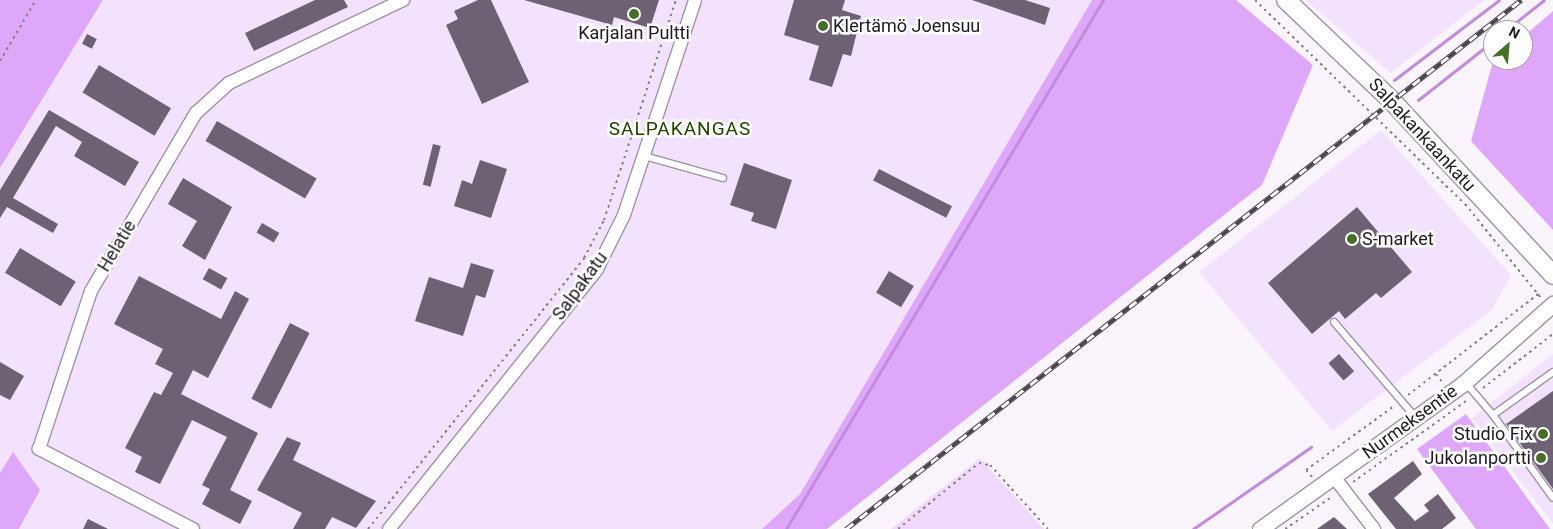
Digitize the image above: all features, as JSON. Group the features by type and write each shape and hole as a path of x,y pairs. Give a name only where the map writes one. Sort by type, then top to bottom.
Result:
{"main road":[{"name":"Salpakankaankatu","path":"1286,0 1392,101 1553,275"}],"street":[{"name":"Helatie","path":"193,529 39,449 91,291 196,113 229,83 403,0"},
{"name":"Salpakatu","path":"389,529 597,269 624,215 695,0"},
{"name":"Nurmeksentie","path":"1260,529 1324,493 1339,482 1415,418 1465,382 1551,306"},
{"path":"1339,482 1374,529"}],"lane":[{"path":"644,156 723,178"},
{"path":"1334,322 1415,418"},
{"path":"1493,415 1553,372"},
{"path":"1465,382 1493,415 1553,498"}],"path":[{"path":"0,60 36,0"},
{"path":"368,529 584,258 604,220 676,0"},
{"path":"1255,0 1464,204 1538,294 1551,306"},
{"path":"1324,493 1306,470 1400,401 1538,294"},
{"path":"1285,529 1324,493 1339,482 1475,394 1553,334"},
{"path":"898,529 979,463 990,465 1048,529"}],"shaded area":[{"path":"0,0 103,0 0,168"},
{"path":"103,0 1092,0 800,494 762,529 19,529 40,490 13,453 0,473 0,168"},
{"path":"1092,0 1236,0 1313,65 1262,185 827,529 762,529 800,494"},
{"path":"1305,0 1484,0 1391,73"},
{"path":"1553,11 1553,230 1471,141 1491,70 1533,70 1533,28"},
{"path":"1381,130 1511,275 1492,310 1332,431 1199,272"},
{"path":"1553,354 1553,524 1472,418"},
{"path":"1466,414 1550,529 1476,529 1417,449"},
{"path":"13,452 40,490 19,529 0,529 0,473"},
{"path":"980,458 1044,529 891,529"}],"building":[{"path":"315,0 344,0 348,7 254,51 245,33"},
{"path":"478,0 491,0 529,82 482,104 446,25 458,19 454,11"},
{"path":"524,0 659,0 650,28 614,17 612,25"},
{"name":"KIertämö Joensuu","path":"794,0 845,0 842,10 861,16 851,56 843,54 832,87 809,80 819,46 784,35"},
{"path":"972,0 1025,0 1050,8 1045,25"},
{"path":"87,34 97,39 92,49 82,44"},
{"path":"99,65 171,108 155,136 83,92"},
{"path":"49,110 139,162 125,186 74,156 82,142 56,126 13,198 58,224 53,233 7,207 0,218 0,190"},
{"path":"217,121 317,178 305,198 206,141"},
{"path":"433,144 441,146 431,187 423,185"},
{"path":"480,160 507,169 491,218 454,206 462,180 472,184"},
{"path":"744,163 792,180 776,229 751,221 754,213 730,205"},
{"path":"879,169 952,206 946,218 873,181"},
{"path":"183,178 232,207 205,260 182,246 197,221 168,204"},
{"name":"S-market","path":"1357,207 1412,272 1381,298 1376,293 1345,319 1339,311 1312,334 1268,283"},
{"path":"262,223 279,233 274,243 256,233"},
{"path":"20,248 76,281 61,306 5,273"},
{"path":"471,263 494,270 485,298 476,295 463,336 415,321 429,277 463,288"},
{"path":"209,268 227,278 221,290 203,279"},
{"path":"889,271 914,286 901,307 876,292"},
{"path":"139,276 221,319 235,291 249,299 208,378 193,370 181,394 258,433 230,490 252,501 240,524 202,504 210,489 202,485 227,437 192,420 160,484 135,472 142,457 125,448 154,392 161,395 173,373 155,364 163,349 114,324"},
{"path":"290,323 310,333 271,409 251,399"},
{"path":"1339,354 1354,371 1344,381 1328,363"},
{"path":"0,362 24,376 10,400 0,395"},
{"name":"Jukolanportti","path":"1553,391 1553,489 1506,424"},
{"path":"287,437 301,443 293,460 376,501 356,528 332,517 325,529 293,529 302,513 257,490"},
{"path":"1413,461 1422,474 1394,498 1415,521 1429,511 1424,505 1438,494 1456,518 1442,529 1396,529 1368,494"},
{"path":"1334,517 1347,529 1317,529"},
{"path":"88,519 108,529 83,529"}],"waterway":[{"path":"786,529 1103,0"},
{"path":"1394,80 1499,0"},
{"path":"1519,20 1544,0"},
{"path":"1418,100 1483,49"},
{"path":"1193,529 1311,447"}],"railway":[{"path":"846,529 1521,0"}],"place":[{"name":"Karjalan Pultti","path":"634,14"},
{"name":"KIertämö Joensuu","path":"823,26"},
{"name":"S-market","path":"1352,239"},
{"name":"Studio Fix","path":"1543,434"},
{"name":"Jukolanportti","path":"1541,458"}],"district":[{"name":"SALPAKANGAS","path":"680,129"}]}
